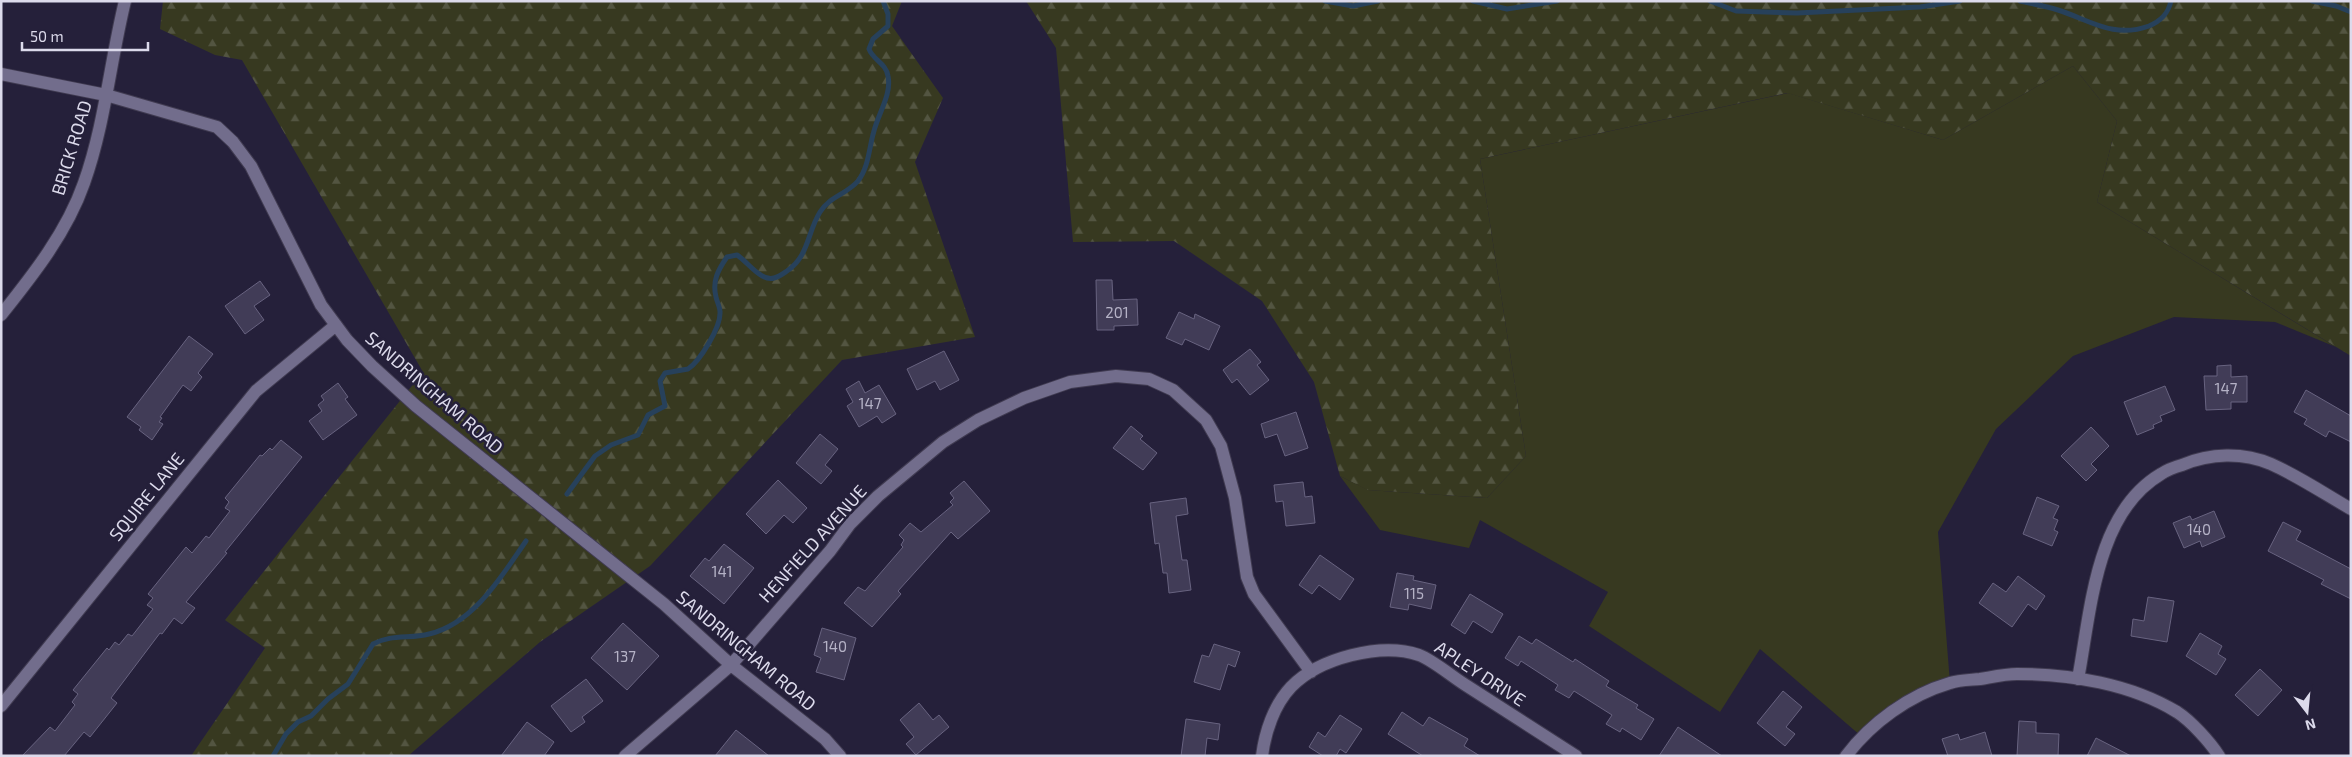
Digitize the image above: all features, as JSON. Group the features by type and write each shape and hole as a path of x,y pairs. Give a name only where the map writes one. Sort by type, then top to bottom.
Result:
{"street":[{"name":"BRICK ROAD","path":"1,315 35,273 66,224 84,184 99,130 125,1"},
{"name":"SANDRINGHAM ROAD","path":"1,74 106,95 217,126 234,142 251,166 321,304 336,325 372,366 416,406 664,604 731,665 825,739 840,756"},
{"name":"SQUIRE LANE","path":"1,706 256,391 336,325"},
{"name":"HENFIELD AVENUE","path":"625,756 731,665 830,551 850,524 878,496 944,442 978,420 1024,398 1070,382 1116,376 1149,379 1173,390 1206,420 1221,446 1235,498 1247,578 1254,594 1311,672"},
{"path":"2078,679 2101,555 2122,512 2136,494 2161,474 2191,460 2225,454 2270,464 2351,509"},
{"name":"APLEY DRIVE","path":"1262,756 1264,738 1276,709 1292,687 1311,672 1350,655 1383,649 1419,656 1576,756"},
{"path":"1846,756 1861,736 1899,707 1950,682 2016,674 2078,679 2128,690 2178,713 2212,745 2219,756"}],"green space":[{"path":"163,1 902,1 892,26 943,98 915,162 975,337 842,360 650,566 540,642 408,756 191,756 265,648 225,620 423,372 242,60 215,55 160,29"},
{"path":"1026,1 2351,1 2351,356 2097,202 2117,121 2073,66 1943,140 1787,93 1480,159 1526,456 1487,498 1367,490 1340,476 1314,382 1262,301 1174,241 1073,242 1056,48"},
{"path":"2073,66 2117,121 2097,202 2336,347 2275,322 2174,317 2073,356 1996,429 1938,532 1950,683 1861,736 1760,649 1720,712 1589,626 1608,592 1480,520 1469,548 1380,530 1340,476 1368,490 1487,498 1526,456 1480,159 1788,93 1943,140"}],"building":[{"path":"1096,280 1112,280 1113,300 1137,299 1138,325 1114,326 1114,330 1097,330"},
{"path":"260,281 270,295 254,306 264,320 245,334 225,306"},
{"path":"1179,312 1194,319 1195,314 1220,326 1209,350 1185,339 1182,345 1166,338"},
{"path":"189,336 213,354 198,373 202,377 191,391 183,385 160,417 162,418 159,422 163,424 152,440 139,430 141,427 127,417"},
{"path":"1250,349 1261,362 1257,365 1269,380 1250,395 1237,379 1232,383 1223,370"},
{"path":"944,351 959,380 940,390 935,381 917,390 907,369"},
{"path":"2231,365 2231,377 2247,376 2247,402 2231,402 2231,409 2206,410 2204,376 2217,376 2217,366"},
{"path":"859,381 865,393 879,385 896,414 882,423 877,416 859,427 847,406 853,402 846,389"},
{"path":"338,383 348,397 345,399 357,415 323,440 309,421 322,411 318,405 324,400 321,396"},
{"path":"2165,386 2175,410 2160,416 2162,421 2153,425 2154,428 2137,435 2124,402"},
{"path":"2306,390 2351,416 2351,442 2329,431 2326,437 2304,424 2307,419 2294,412"},
{"path":"1296,412 1308,448 1285,456 1277,434 1265,438 1261,424"},
{"path":"1131,426 1143,436 1140,439 1157,453 1143,470 1113,448"},
{"path":"2091,427 2109,446 2091,464 2097,470 2086,481 2061,456"},
{"path":"820,434 838,449 825,465 832,471 821,484 796,463"},
{"path":"281,440 302,457 186,602 195,608 182,624 174,618 162,634 160,633 111,698 117,703 90,737 84,732 64,756 22,756 50,727 55,731 75,705 72,702 78,694 73,690 107,648 109,650 115,642 119,645 128,634 132,636 153,609 147,605 153,598 148,594 186,547 192,553 206,536 209,538 230,511 225,508 229,502 225,498 260,455 262,456 270,448 272,450"},
{"path":"778,480 807,508 793,523 784,515 766,534 746,514"},
{"path":"964,481 990,511 958,539 951,532 898,591 901,594 872,627 844,603 858,587 865,591 903,547 901,545 904,540 899,535 910,523 921,532 953,505 950,502 954,498 950,493"},
{"path":"1303,482 1305,497 1312,496 1315,523 1286,526 1283,501 1276,502 1274,485"},
{"path":"2037,497 2059,506 2053,518 2058,520 2054,530 2058,532 2052,546 2023,534"},
{"path":"1186,498 1188,514 1176,516 1182,560 1187,560 1191,590 1169,593 1167,573 1163,573 1159,543 1155,544 1150,503"},
{"path":"2214,511 2225,537 2202,547 2200,541 2184,548 2173,523 2190,516 2192,520"},
{"path":"2283,522 2301,531 2296,540 2351,569 2351,599 2321,584 2324,580 2268,551"},
{"path":"724,544 754,568 724,604 690,576 705,558 709,561"},
{"path":"1320,555 1354,579 1340,600 1319,585 1312,594 1299,585"},
{"path":"1397,573 1414,576 1413,580 1436,585 1431,609 1409,604 1408,610 1390,607"},
{"path":"2018,576 2045,596 2036,610 2028,604 2012,627 1979,603 1993,583 2006,592"},
{"path":"1470,594 1503,614 1492,633 1473,621 1465,634 1451,625"},
{"path":"2148,597 2174,601 2167,642 2131,636 2133,619 2144,621"},
{"path":"623,623 659,656 627,690 591,658"},
{"path":"822,628 856,638 844,680 816,672 821,658 814,655"},
{"path":"2200,633 2222,646 2218,654 2226,659 2216,675 2186,656"},
{"path":"1519,636 1532,644 1536,639 1573,662 1575,659 1609,681 1606,686 1638,705 1636,708 1654,719 1641,740 1622,728 1620,732 1606,724 1612,715 1574,691 1569,698 1555,690 1558,685 1521,661 1518,666 1505,658"},
{"path":"1214,644 1240,652 1235,667 1228,664 1220,690 1194,682 1202,655 1209,657"},
{"path":"2260,669 2282,690 2258,716 2235,695"},
{"path":"586,679 603,701 582,717 585,722 571,732 551,706"},
{"path":"1783,691 1802,707 1786,727 1795,734 1785,746 1757,723"},
{"path":"919,703 933,720 939,715 949,727 916,755 906,744 914,737 900,720"},
{"path":"1402,712 1423,726 1429,717 1468,739 1464,746 1480,756 1423,756 1388,734"},
{"path":"1340,715 1362,729 1346,753 1340,749 1336,756 1323,756 1309,747 1318,732 1325,737"},
{"path":"1186,719 1220,724 1218,740 1207,738 1205,756 1181,756"},
{"path":"2019,721 2036,722 2036,733 2059,734 2058,756 2017,756"},
{"path":"527,722 554,742 544,756 501,756"},
{"path":"1678,727 1722,756 1659,756"},
{"path":"736,730 769,756 715,756"},
{"path":"1985,732 1992,756 1948,756 1942,739 1958,734 1960,740"},
{"path":"2096,738 2131,756 2087,756"}],"waterway":[{"path":"567,494 595,456 611,445 638,435 648,415 665,406 660,381 665,373 688,369 704,351 713,335 719,318 720,310 716,299 715,281 727,257 737,255 764,277 774,278 781,275 800,258 816,220 824,207 854,185 862,175 889,83 885,68 869,49 873,39 888,26 888,14 883,1"},
{"path":"1325,1 1353,6 1378,1"},
{"path":"1473,1 1507,9 1557,1"},
{"path":"1710,1 1736,11 1797,13 1920,7 1960,1"},
{"path":"2020,1 2058,10 2102,27 2124,30 2149,26 2157,22 2166,13 2171,1"},
{"path":"2312,1 2336,6 2351,12"},
{"path":"273,756 286,734 298,722 311,716 328,699 348,684 373,644 387,639 429,634 460,620 485,597 526,541"}]}
